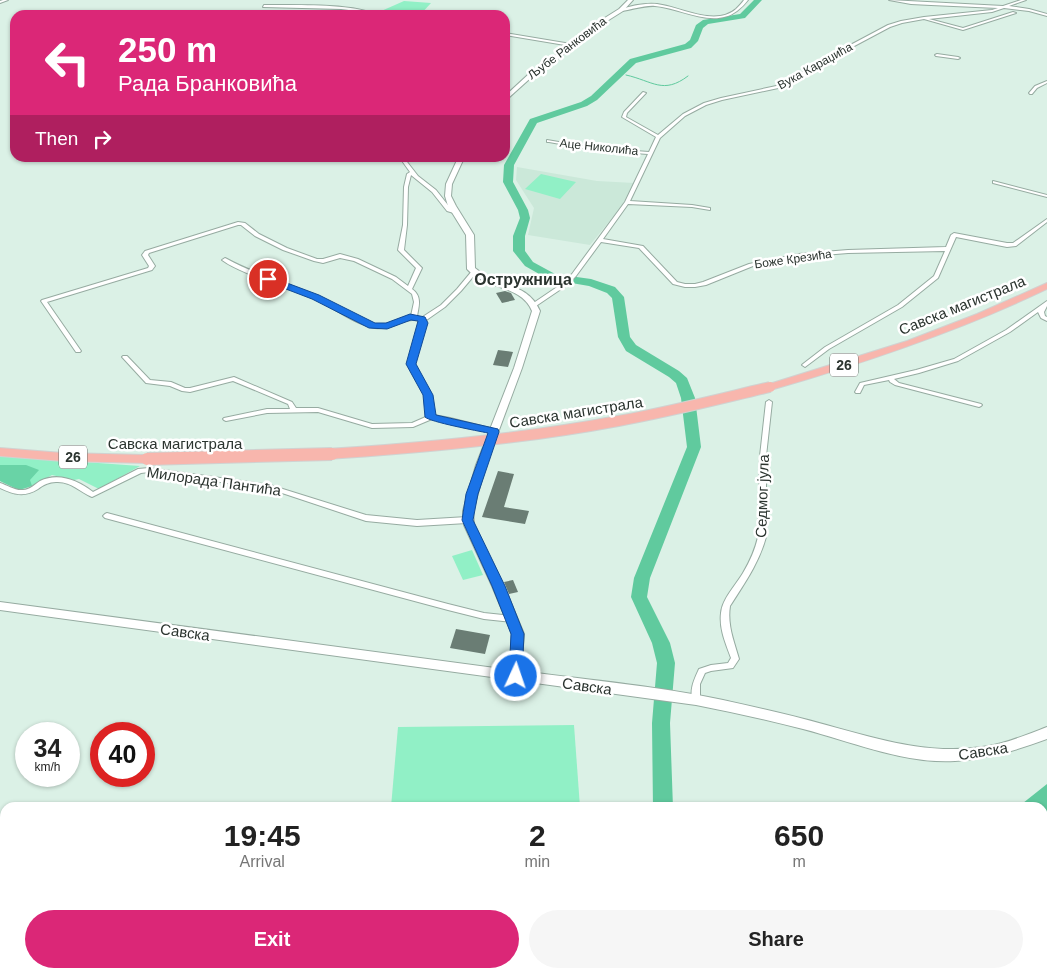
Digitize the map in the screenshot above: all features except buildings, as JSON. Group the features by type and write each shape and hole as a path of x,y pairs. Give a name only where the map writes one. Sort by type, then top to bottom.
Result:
{"main road":[{"name":"Савска магистрала","path":"0,452 63,457 147,459 289,457 477,442 629,420 693,407 835,368 918,340 1047,286"}],"street":[{"path":"0,2 6,0"},
{"name":"Љубе Ранковића","path":"510,94 532,73 592,28 621,10 631,0"},
{"path":"621,10 637,6 656,5 708,18 731,14 742,6 746,0"},
{"path":"891,0 944,2 994,0"},
{"path":"1006,1 1022,1 1047,15"},
{"name":"Вука Караџића","path":"535,309 565,284 600,240 627,202 658,137 684,114 705,104 782,86 827,59 889,26 924,18 984,13 1022,1"},
{"path":"264,6 359,10"},
{"path":"1036,9 1047,9"},
{"path":"924,18 963,29 1014,13"},
{"path":"510,35 571,45"},
{"path":"937,55 958,58"},
{"path":"1031,93 1036,87 1047,82"},
{"path":"644,93 625,113 624,117 658,137"},
{"name":"Аце Николића","path":"549,141 594,149 649,153"},
{"path":"405,162 434,191 449,210 457,213"},
{"path":"459,162 448,190 450,200 470,235 470,265 481,278 513,289 535,309 518,368 472,494 467,520 512,619 518,640 516,676"},
{"path":"410,288 419,268 401,250 406,216 406,187 409,174 413,172"},
{"path":"995,182 1047,196"},
{"path":"627,202 692,206 708,209"},
{"path":"805,365 827,348 900,306 936,277 954,235 1007,246 1014,245 1047,220"},
{"path":"78,351 44,303 47,299 150,269 152,266 145,256 147,252 240,224 284,249 319,261 340,256 351,258 385,274 410,288 415,293 417,297 414,317"},
{"name":"Боже Крезића","path":"600,240 641,247 672,281 683,286 711,282 754,264 803,256 947,249"},
{"path":"225,260 249,272 316,297 373,326 387,326 404,318 414,317 422,320"},
{"path":"431,417 428,395 411,364 422,320 443,306 460,290 474,272"},
{"path":"1046,304 1041,312 1043,317 1047,319"},
{"path":"858,392 862,384 956,360 1008,330 1046,304"},
{"path":"125,357 148,382 171,384 187,390 234,379 290,403 293,409"},
{"path":"891,378 897,384 979,405"},
{"name":"Седмог јула","path":"696,700 696,684 702,671 730,666 735,659 727,636 724,614 726,606 754,560 762,537 764,456 769,402"},
{"path":"226,419 266,411 293,409 322,410 352,422 372,426 413,425 431,417 494,432"},
{"name":"Милорада Пантића","path":"0,485 17,492 24,492 48,480 57,479 75,484 92,495 140,471 149,470 270,487 366,518 417,523 467,520"},
{"path":"106,516 475,614 512,619"},
{"name":"Савска","path":"0,606 696,700 789,720 883,747 934,756 957,757 992,753 1047,733"}],"shaded area":[{"path":"404,1 431,3 425,10 384,10"},
{"path":"517,167 597,181 634,183 621,207 590,245 528,235 534,208 516,180"},
{"path":"541,174 576,182 560,199 525,189"},
{"path":"0,456 140,466 99,489 79,479 74,480 52,475 32,486 19,490 0,481"},
{"path":"0,465 26,465 39,470 30,480 32,486 19,490 0,481"},
{"path":"472,550 483,575 463,580 452,556"},
{"path":"574,725 580,802 391,802 398,727"},
{"path":"1047,784 1047,802 1024,802"}],"waterway":[{"path":"663,802 661,723 666,663 661,643 639,597 642,578 694,447 688,398 682,381 674,374 631,348 624,337 618,297 611,290 591,283 552,277 529,264 519,251 519,236 525,218 523,210 508,182 509,165 533,121 584,104 594,98 633,61 688,46 694,41 699,27 706,22 742,16 758,0"},
{"path":"626,75 665,86 679,82 688,76"}],"district":[{"name":"Остружница","path":"523,279"}],"route":[{"path":"268,279 316,297 373,326 383,327 410,317 421,319 423,323 411,364 428,395 431,417 494,432 472,494 467,520 518,634 516,676"}]}
